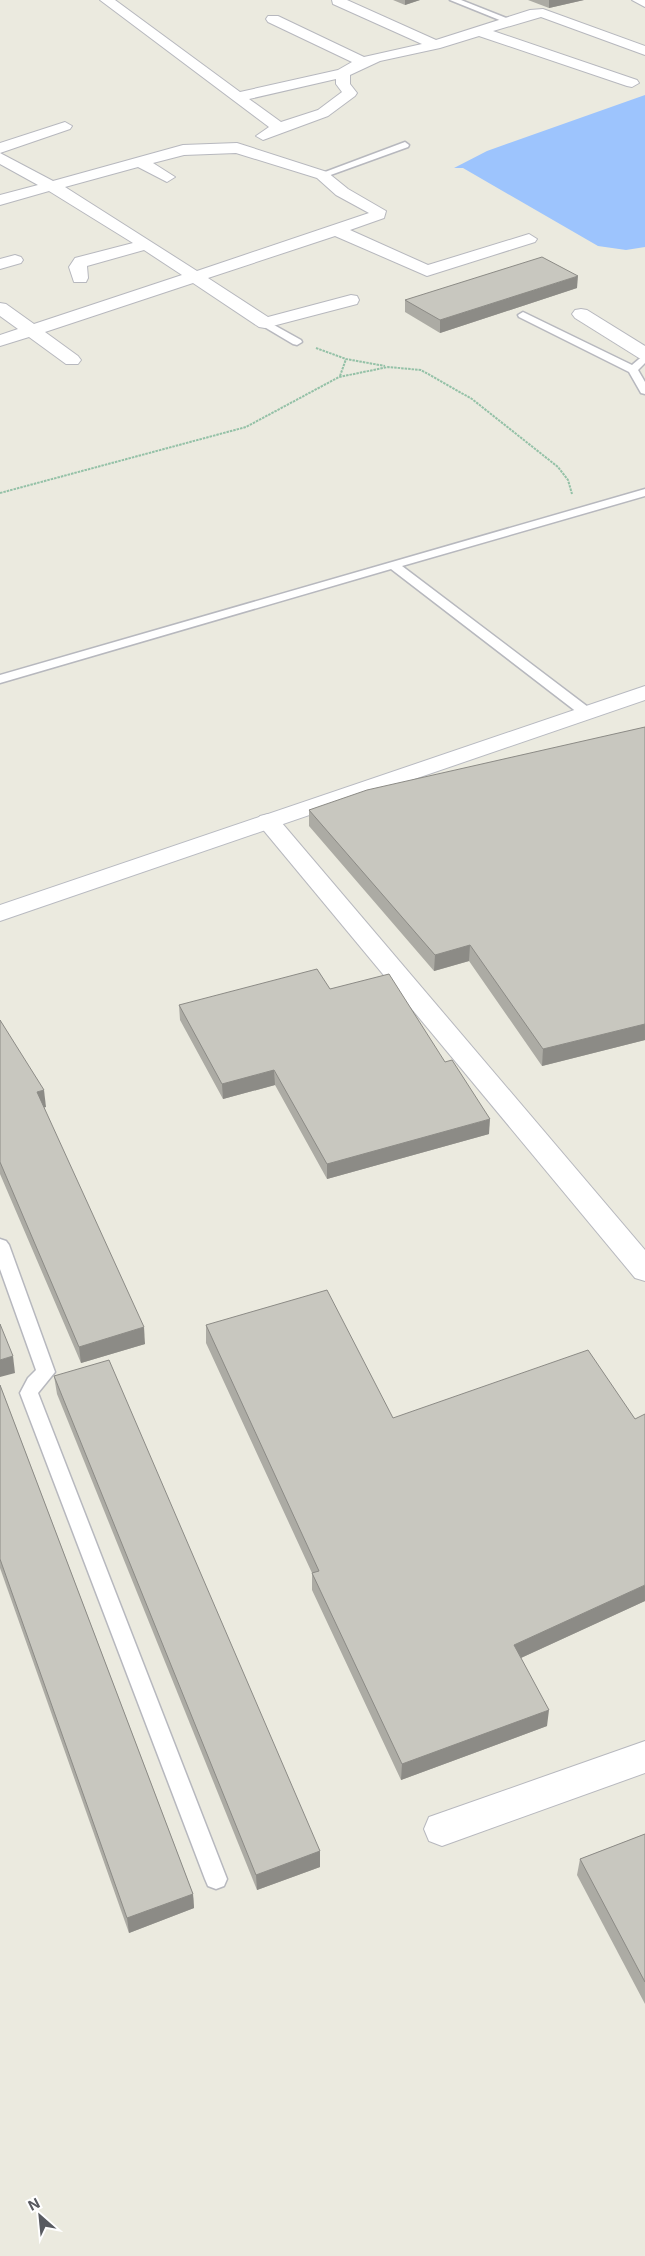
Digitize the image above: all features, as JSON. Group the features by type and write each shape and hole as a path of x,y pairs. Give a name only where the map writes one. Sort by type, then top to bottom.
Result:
{"street":[{"path":"107,0 279,128"},
{"path":"338,1 435,44"},
{"path":"237,97 343,73 363,62 435,44 543,13 645,51"},
{"path":"272,19 363,62"},
{"path":"611,38 636,30"},
{"path":"478,31 632,83"},
{"path":"237,148 279,128 324,113 350,93 343,84 343,73"},
{"path":"0,148 65,126"},
{"path":"0,200 183,150 237,148 261,154 322,176 342,192 378,211 378,215 336,230 0,340"},
{"path":"0,158 52,186 146,244 265,323 351,300"},
{"path":"138,161 167,177"},
{"path":"336,230 427,271 529,239"},
{"path":"80,278 77,267 81,262 146,244"},
{"path":"0,308 72,360"},
{"path":"581,314 645,355"},
{"path":"0,912 644,694"},
{"path":"268,821 645,1270"},
{"path":"442,1829 645,1757"}],"lane":[{"path":"454,0 510,21"},
{"path":"322,176 405,145"},
{"path":"523,315 633,370 645,391"},
{"path":"265,323 297,342"},
{"path":"633,370 645,355"},
{"path":"0,680 645,492"},
{"path":"394,566 587,712"},
{"path":"0,1245 46,1372 34,1383 29,1393 216,1880"}],"path":[{"path":"314,348 346,359 388,367 421,370 472,399 558,467 568,480 580,512"},
{"path":"340,377 346,359"},
{"path":"0,493 246,428 340,377 388,367"}],"water":[{"path":"645,95 645,247 626,250 598,246 463,168 454,168 487,151"}],"building":[{"path":"542,257 578,276 440,320 405,300"},
{"path":"645,727 645,1024 543,1049 470,945 435,955 309,810 367,790"},
{"path":"317,969 330,989 389,974 445,1062 452,1060 490,1119 327,1164 274,1070 222,1084 179,1005"},
{"path":"0,1020 44,1090 37,1092 144,1327 79,1347 0,1162"},
{"path":"327,1290 393,1418 588,1350 635,1419 645,1414 645,1585 514,1645 549,1710 402,1764 312,1573 319,1571 206,1325"},
{"path":"0,1324 13,1356 0,1360"},
{"path":"109,1360 320,1851 256,1875 54,1376"},
{"path":"0,1385 193,1894 127,1918 0,1559"},
{"path":"645,1834 645,1982 580,1859"}]}
